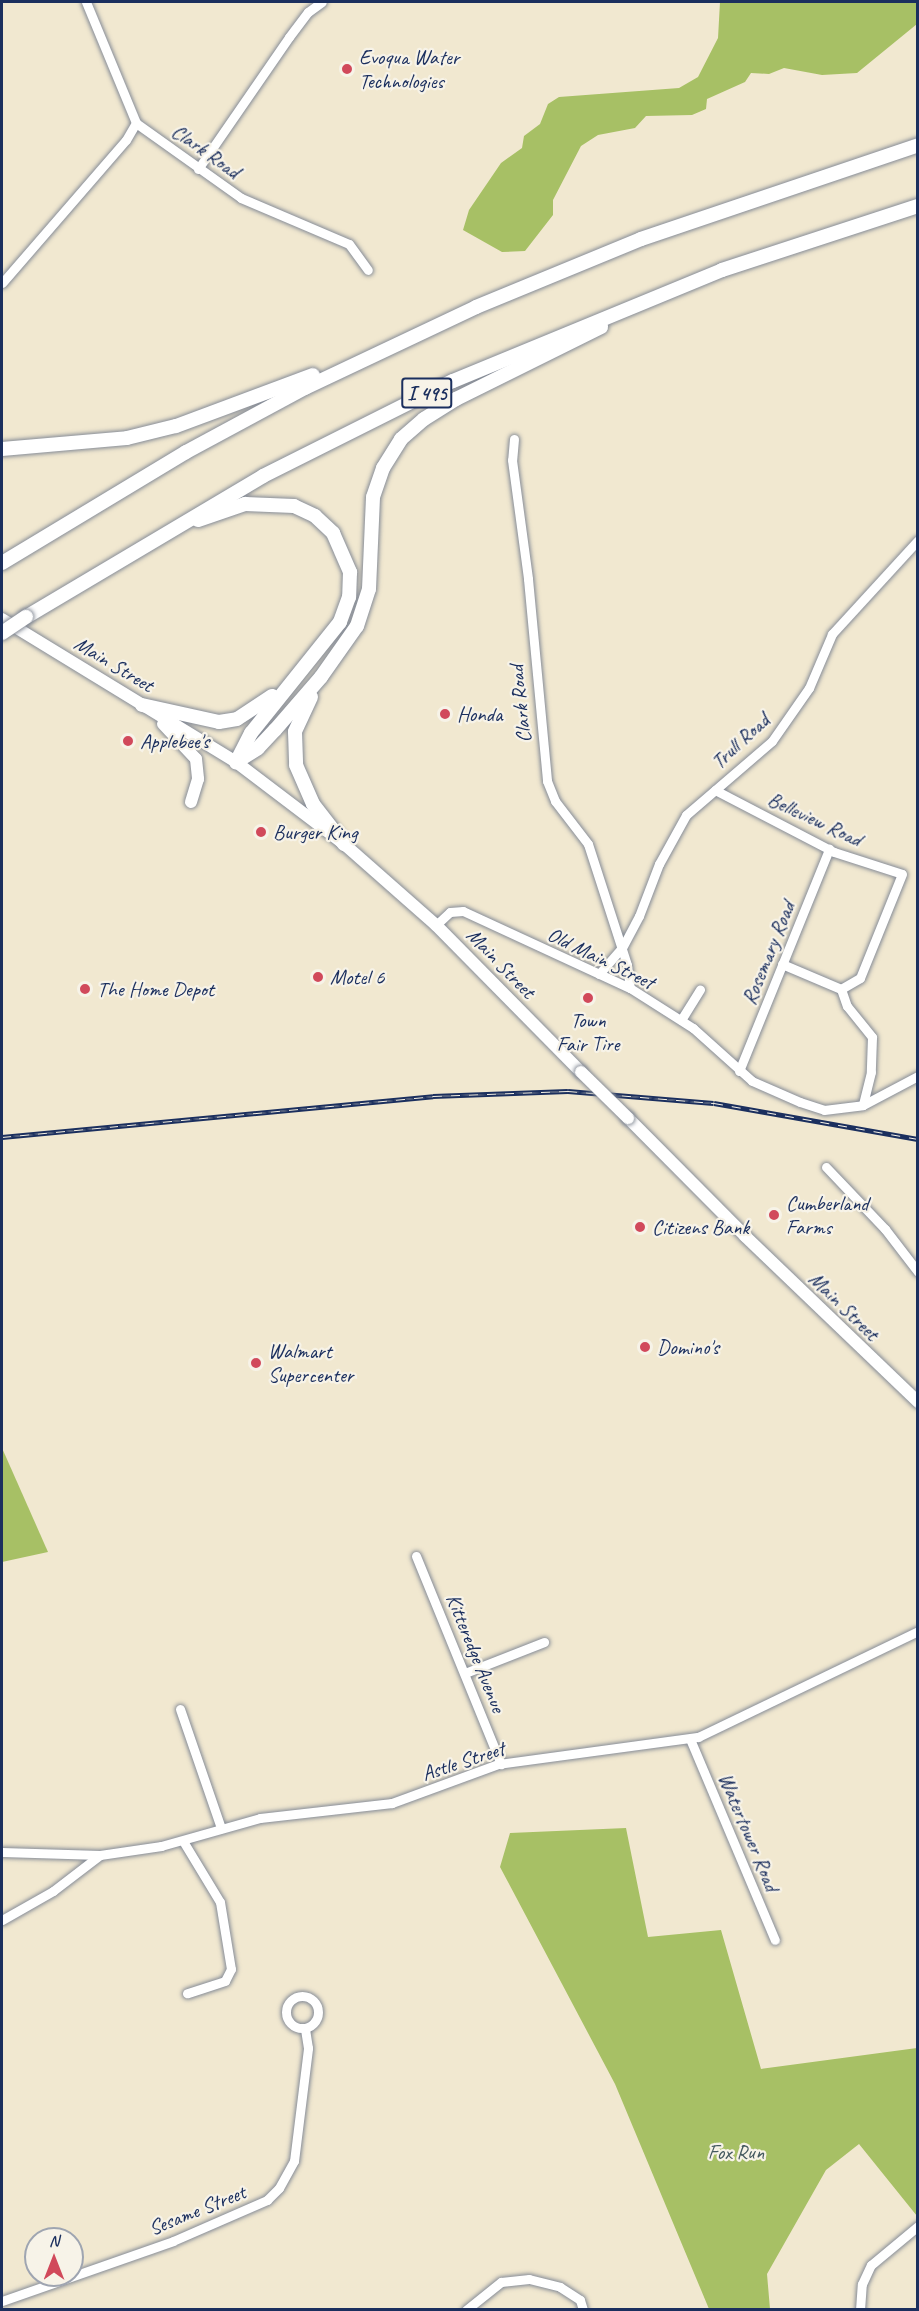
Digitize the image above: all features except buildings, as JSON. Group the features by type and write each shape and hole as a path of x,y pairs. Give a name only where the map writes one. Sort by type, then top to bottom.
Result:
{"highway":[{"name":"I 495","path":"2,563 186,452 415,335 641,239 918,145"},
{"name":"I 495","path":"2,633 144,543 263,476 394,409 534,346 722,270 918,206"},
{"path":"344,844 313,804 295,759 298,723 321,677 362,614 369,589 373,497 388,459 407,433 434,412 521,365 722,270"},
{"path":"2,449 81,444 176,426 415,335"},
{"path":"144,543 218,512 256,503 294,506 325,524 348,560 349,597 335,630 292,679 251,733 236,762"},
{"path":"236,762 266,740 321,677"},
{"path":"142,705 205,721 237,719 292,679"}],"main road":[{"name":"Main Street","path":"2,620 236,762 344,844 436,925 755,1246 918,1402"},
{"path":"142,705 196,758 198,779 192,802"}],"street":[{"path":"2,283 126,140 136,123 86,2"},
{"path":"198,169 289,37 308,12 322,2"},
{"name":"Clark Road","path":"136,123 241,198 341,239 358,251 368,270"},
{"name":"Clark Road","path":"514,439 513,460 547,781 555,801 588,843 622,948"},
{"name":"Trull Road","path":"599,974 622,948 677,829 715,790 772,741 809,688 832,634 918,540"},
{"name":"Belleview Road","path":"715,790 829,849 902,874 860,978 841,989"},
{"name":"Rosemary Road","path":"739,1071 829,849"},
{"name":"Old Main Street","path":"436,925 450,912 463,911 630,988 681,1020 739,1071 774,1094 824,1110 862,1105 918,1076"},
{"path":"622,948 630,988"},
{"path":"782,964 841,989 848,1006 872,1036 871,1072 862,1105"},
{"path":"681,1020 700,989"},
{"path":"826,1167 885,1229 918,1272"},
{"name":"Kitteredge Avenue","path":"416,1556 501,1764"},
{"name":"Astle Street","path":"2,1852 100,1855 183,1841 221,1828 295,1813 387,1805 501,1764 690,1739 726,1726 783,1694 918,1631"},
{"path":"465,1673 544,1642"},
{"path":"180,1709 221,1828"},
{"name":"Watertower Road","path":"690,1739 775,1940"},
{"path":"183,1841 220,1902 231,1969 225,1981 187,1993"},
{"path":"2,1920 53,1891 100,1855"},
{"name":"Sesame Street","path":"2,2301 172,2241 267,2200 284,2182 294,2161 308,2048 305,2028"},
{"path":"860,2310 862,2284 871,2265 918,2226"},
{"path":"466,2310 501,2282 529,2279 560,2287 580,2300 583,2310"}],"green space":[{"path":"720,2 917,2 917,24 857,73 822,75 784,68 769,74 751,73 745,82 707,99 706,109 692,115 646,116 635,128 598,135 581,146 553,200 553,215 525,251 502,252 463,230 469,210 501,163 522,148 524,136 540,124 548,104 559,97 679,88 698,77 718,38"},
{"path":"2,1448 48,1552 2,1562"},
{"name":"Fox Run","path":"626,1828 648,1937 721,1930 761,2069 917,2048 917,2216 859,2144 826,2170 767,2274 770,2309 709,2309 615,2084 500,1867 510,1833"}],"railway":[{"path":"2,1137 433,1096 568,1091 714,1103 918,1139"}],"place":[{"name":"Evoqua Water Technologies","path":"347,69"},
{"name":"Honda","path":"445,714"},
{"name":"Applebee's","path":"128,741"},
{"name":"Burger King","path":"261,832"},
{"name":"Motel 6","path":"318,977"},
{"name":"The Home Depot","path":"85,989"},
{"name":"Town Fair Tire","path":"588,998"},
{"name":"Cumberland Farms","path":"774,1215"},
{"name":"Citizens Bank","path":"640,1227"},
{"name":"Domino's","path":"645,1347"},
{"name":"Walmart Supercenter","path":"256,1363"}]}
